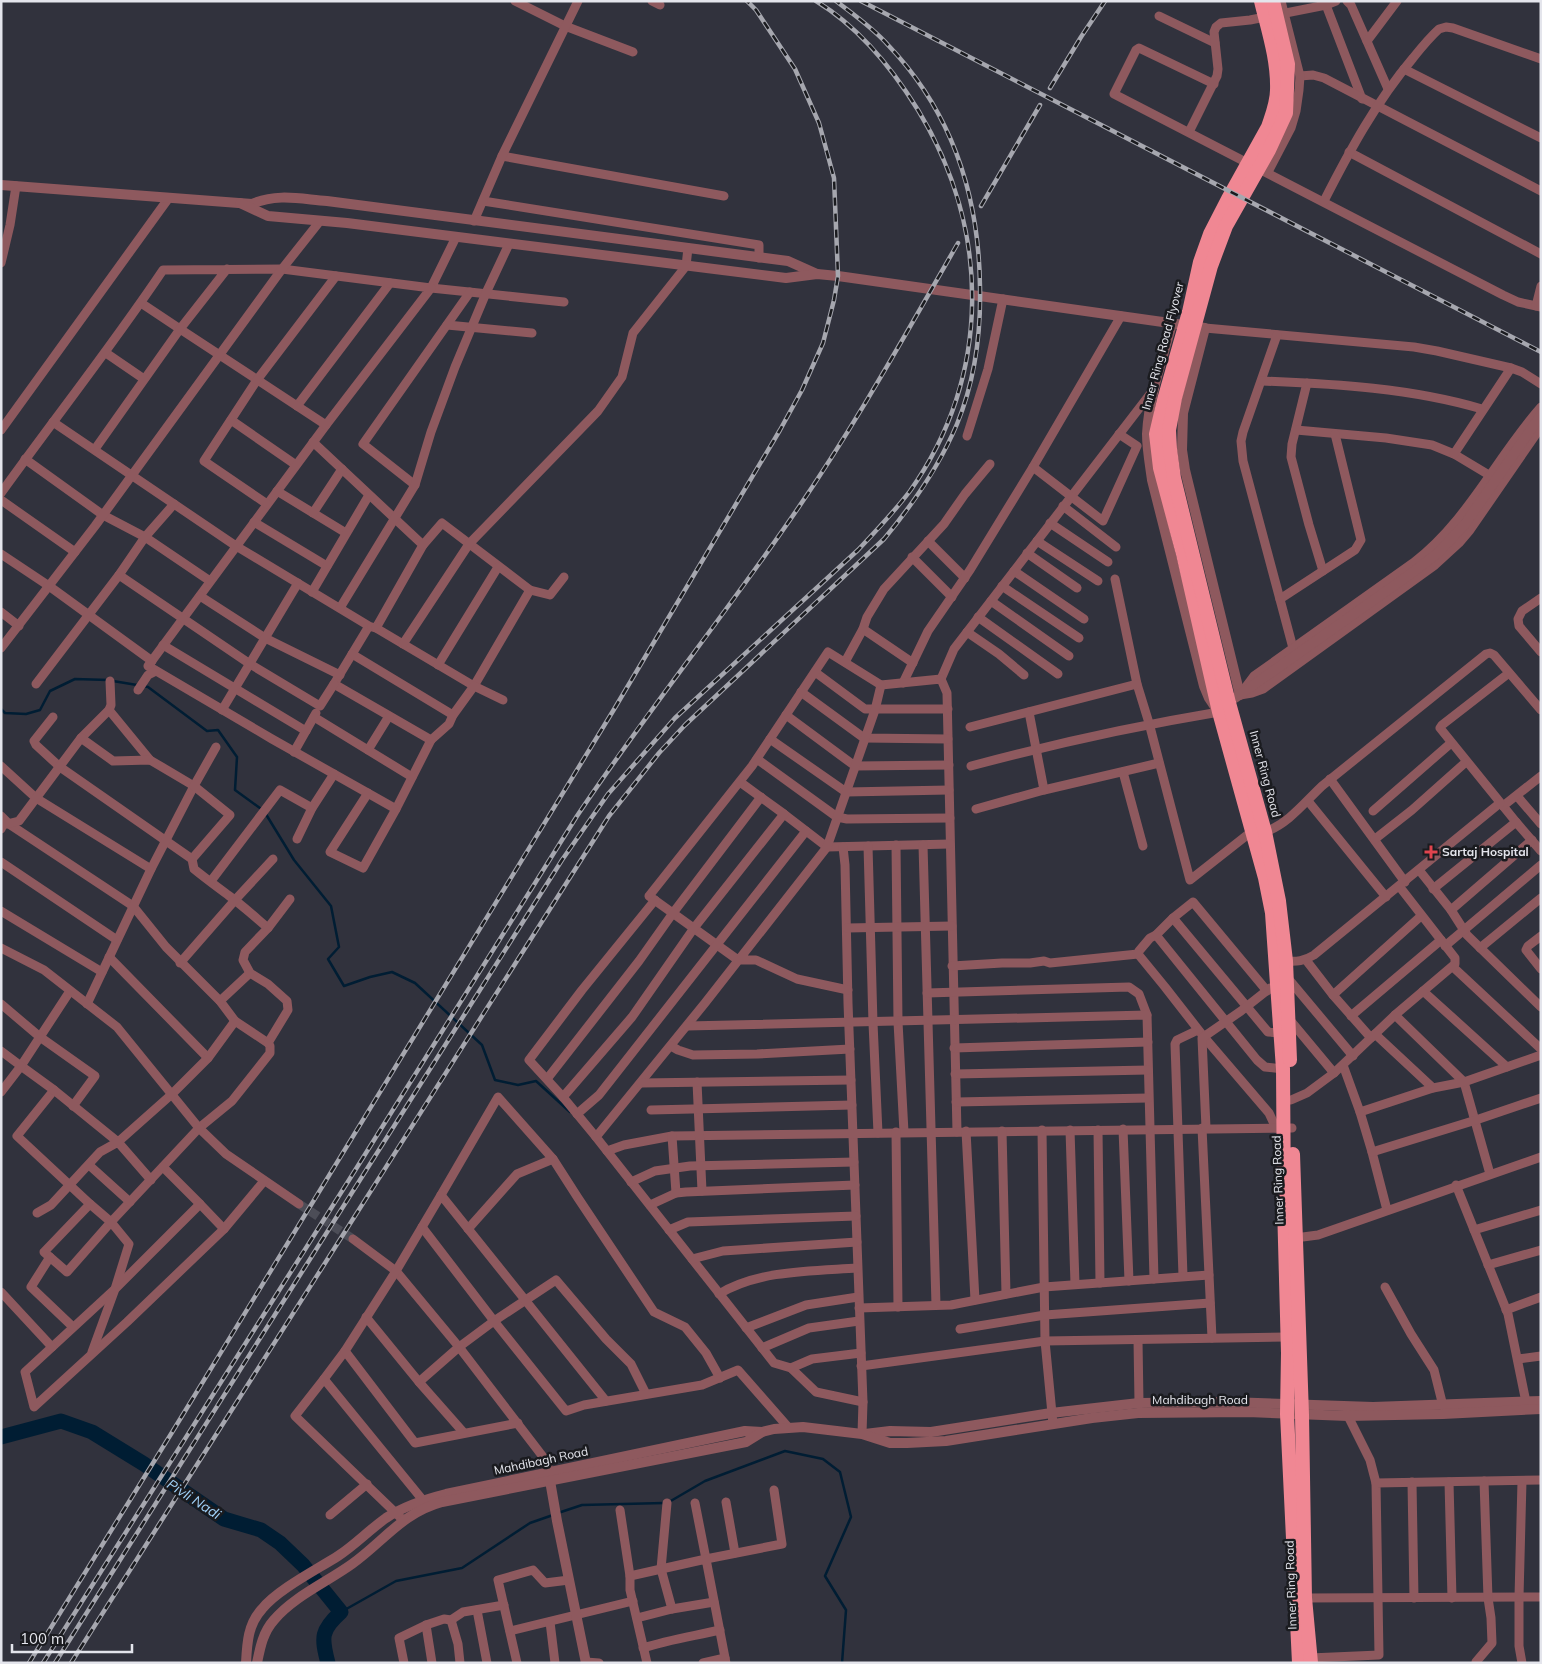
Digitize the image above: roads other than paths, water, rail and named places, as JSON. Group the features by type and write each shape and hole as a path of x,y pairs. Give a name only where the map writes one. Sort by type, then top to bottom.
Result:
{"highway":[{"name":"Inner Ring Road Flyover","path":"1226,698 1183,554 1160,468 1156,434 1189,312 1200,262 1210,234 1268,127 1275,109 1277,89 1273,48 1261,1"},
{"name":"Inner Ring Road Flyover","path":"1226,698 1174,478 1169,430 1175,398 1211,266 1226,226 1269,150 1286,113 1288,64 1273,1"},
{"name":"Inner Ring Road","path":"1226,698 1258,832 1279,901 1287,1410 1307,1661"},
{"name":"Inner Ring Road","path":"1258,832 1272,913 1279,978 1289,1019 1291,1100 1284,1128 1295,1238 1302,1410 1307,1661"}],"street":[{"path":"515,1 565,26 633,52"},
{"path":"474,221 502,156 578,1"},
{"path":"1268,172 1294,119 1299,90 1300,76 1281,1"},
{"path":"1189,132 1214,84 1218,69 1214,32 1216,27 1221,23 1250,20 1326,5 1336,1"},
{"path":"1347,1 1351,5 1388,89"},
{"path":"1367,41 1397,1"},
{"path":"1326,5 1362,99"},
{"path":"1159,16 1215,44"},
{"path":"1324,201 1349,152 1376,106 1433,34 1446,27 1454,28 1541,59"},
{"path":"1214,84 1139,48 1136,50 1114,94 1518,302 1538,307 1541,286"},
{"path":"1404,69 1541,138"},
{"path":"1300,76 1313,75 1324,78 1541,191"},
{"path":"1349,152 1541,254"},
{"path":"502,156 724,196"},
{"path":"1,185 252,204 264,199 284,197 788,261 817,274"},
{"path":"1,263 10,225 16,186"},
{"path":"1,430 168,199"},
{"path":"483,201 759,245 759,258"},
{"path":"240,203 268,216 786,278 817,274 921,286 1172,324 1414,348 1511,368 1522,372 1541,384"},
{"path":"1,648 103,515 282,269 320,221"},
{"path":"396,809 294,752 148,666 313,442 431,288 456,237"},
{"path":"340,608 415,485 431,432 486,293 509,244"},
{"path":"403,644 469,544 598,411 622,376 633,333 686,266 688,248"},
{"path":"95,449 180,329 227,269"},
{"path":"1,493 106,353 164,270 282,269 431,288 564,302"},
{"path":"267,504 204,461 257,380 336,276"},
{"path":"297,406 390,283"},
{"path":"415,485 363,444 470,292"},
{"path":"967,436 988,369 1003,299"},
{"path":"141,304 326,425"},
{"path":"903,683 928,631 965,578 1033,467 1121,316"},
{"path":"1172,324 1154,389 1147,435 1152,480 1204,686 1209,698 1226,698 1425,564 1452,539 1478,506 1540,413"},
{"path":"447,325 532,333"},
{"path":"1205,328 1184,413 1182,450 1226,698"},
{"path":"1277,335 1243,432 1241,450 1293,648"},
{"path":"106,353 144,379"},
{"path":"1454,454 1482,409 1511,368"},
{"path":"1262,381 1387,390 1459,402 1482,409"},
{"path":"1307,383 1291,451 1292,464 1323,571"},
{"path":"941,679 954,648 1154,389"},
{"path":"1226,698 1426,553 1456,522 1540,413"},
{"path":"231,420 296,465"},
{"path":"53,422 236,546 474,686 503,700"},
{"path":"972,766 1035,749 1149,724 1226,698 1263,689 1435,565 1459,543 1541,427"},
{"path":"1296,430 1386,438 1432,445 1454,454 1502,484"},
{"path":"1033,467 1103,520 1137,446 1119,434"},
{"path":"1280,598 1355,550 1361,540 1335,434"},
{"path":"313,442 423,546"},
{"path":"25,459 103,515 145,537 210,581"},
{"path":"844,662 884,589 944,524 965,494 990,464"},
{"path":"313,513 342,469"},
{"path":"277,491 346,534"},
{"path":"312,592 369,495"},
{"path":"1,500 75,552"},
{"path":"36,684 119,575 145,537 174,504"},
{"path":"1063,506 1116,547"},
{"path":"254,522 327,566"},
{"path":"294,752 352,654 372,627 423,546 442,523 530,590 550,595 564,577"},
{"path":"1050,523 1108,562"},
{"path":"928,541 965,578"},
{"path":"1037,541 1098,581"},
{"path":"1027,553 1077,588"},
{"path":"1,554 152,660"},
{"path":"912,558 952,597"},
{"path":"438,665 498,567"},
{"path":"1014,572 1084,619"},
{"path":"119,575 250,664 320,706"},
{"path":"1114,579 1136,684 1149,724 1190,880 1258,832 1279,825 1308,801 1330,779 1486,654 1494,655 1541,710"},
{"path":"222,710 298,583"},
{"path":"1002,586 1079,638"},
{"path":"368,793 330,852 363,868 431,740 449,724 453,715 474,686 530,590"},
{"path":"200,596 265,638 340,675"},
{"path":"1541,598 1522,611 1518,618 1519,626 1541,652"},
{"path":"991,600 1069,656"},
{"path":"1,612 18,626"},
{"path":"978,618 1058,674"},
{"path":"863,629 913,663"},
{"path":"967,632 1000,654 1024,675"},
{"path":"163,645 306,731"},
{"path":"848,990 797,979 756,960 738,960 649,896 740,782 828,652 881,685 941,679"},
{"path":"352,654 453,715"},
{"path":"138,690 148,675 156,671"},
{"path":"815,672 862,708 875,710 948,709"},
{"path":"1510,673 1440,728 1441,732 1541,851"},
{"path":"941,679 948,692 956,1102 961,1131 975,1300"},
{"path":"5,826 19,821 81,738 109,710 111,705 110,680"},
{"path":"334,684 431,740"},
{"path":"970,727 1136,684"},
{"path":"596,1137 687,1026 827,847 875,710 881,685"},
{"path":"801,692 864,738 948,739"},
{"path":"109,710 150,760 194,786 230,815 192,859"},
{"path":"1029,712 1044,790"},
{"path":"368,750 389,716"},
{"path":"786,716 855,766 949,765"},
{"path":"53,717 34,740 36,745 60,767 192,859 194,869 206,880 211,881 268,928"},
{"path":"314,717 412,777"},
{"path":"81,738 113,761 150,760"},
{"path":"770,739 846,792 949,790"},
{"path":"1373,811 1451,744"},
{"path":"86,1004 151,869 216,747"},
{"path":"756,759 837,818 950,818"},
{"path":"1375,839 1412,810 1466,762"},
{"path":"976,809 1044,790 1159,763"},
{"path":"1,766 36,798 151,869"},
{"path":"1123,772 1143,846"},
{"path":"297,839 312,808 334,774"},
{"path":"1291,1100 1306,1093 1334,1073 1395,1015 1455,964 1455,958 1421,916 1375,839 1330,779"},
{"path":"1183,1276 1175,1044 1178,1040 1201,1033 1227,1021 1246,1007 1297,962 1306,960 1502,805 1539,781"},
{"path":"740,782 827,847 950,844"},
{"path":"211,881 280,790 312,808"},
{"path":"1517,796 1541,824"},
{"path":"546,1079 639,961 761,797"},
{"path":"1308,801 1386,897"},
{"path":"563,1096 632,1017 694,928 784,814"},
{"path":"1,816 5,826 133,906 180,964 220,1001 235,1020 270,1046 270,1053 232,1101 199,1128 67,1272 44,1252 90,1204"},
{"path":"1433,889 1516,822"},
{"path":"577,1114 599,1095 806,831"},
{"path":"1450,910 1532,840"},
{"path":"923,845 936,1305"},
{"path":"868,846 878,1133"},
{"path":"896,846 900,1132 898,1307"},
{"path":"843,847 846,865 849,1023 863,1402 862,1434"},
{"path":"180,964 273,859"},
{"path":"1,862 117,940"},
{"path":"1351,1016 1443,943 1464,930 1541,865"},
{"path":"1419,870 1464,930 1480,948 1541,1007"},
{"path":"1480,948 1541,898"},
{"path":"268,1043 288,1010 287,1002 268,984 250,973 243,960 245,952 268,928 290,899"},
{"path":"655,900 582,990 529,1060 563,1096 774,1363 791,1368 816,1392 863,1402"},
{"path":"1138,954 1138,951 1150,938 1156,935 1193,902 1279,978 1353,1056"},
{"path":"1,911 102,972"},
{"path":"1333,995 1421,916"},
{"path":"1173,918 1268,1032 1280,1033"},
{"path":"847,928 952,926"},
{"path":"1156,935 1257,1060 1265,1067 1283,1069"},
{"path":"1541,936 1528,946 1526,950 1541,969"},
{"path":"1,948 44,970 116,1027 199,1128 226,1154 299,1204"},
{"path":"952,966 1044,961 1050,963 1138,954"},
{"path":"1138,954 1201,1033 1284,1128"},
{"path":"109,957 208,1058"},
{"path":"1306,960 1351,1016 1433,1088"},
{"path":"1453,967 1541,1049"},
{"path":"220,1001 250,973"},
{"path":"926,993 1129,987 1139,994 1147,1015 1154,1279"},
{"path":"1,1092 21,1066 70,991"},
{"path":"1423,991 1506,1067"},
{"path":"1,1004 40,1037 95,1076 73,1106"},
{"path":"687,1026 1147,1015"},
{"path":"1395,1015 1464,1082 1490,1174"},
{"path":"1289,1019 1334,1073"},
{"path":"37,1214 51,1205 71,1186 100,1152 118,1142 172,1094 208,1058 235,1020"},
{"path":"1201,1033 1212,1338"},
{"path":"954,1048 1148,1042"},
{"path":"671,1046 693,1055 850,1050"},
{"path":"1,1051 54,1090 118,1142 151,1180"},
{"path":"1360,1112 1433,1088 1464,1082 1541,1055"},
{"path":"1343,1065 1360,1112 1387,1210"},
{"path":"955,1074 1148,1070"},
{"path":"641,1083 851,1080"},
{"path":"697,1082 702,1191"},
{"path":"54,1090 18,1136 111,1222 129,1244 91,1355"},
{"path":"400,1516 295,1416 345,1351 396,1272 498,1097 553,1159 654,1312 685,1327 706,1353 720,1378"},
{"path":"956,1102 1148,1098"},
{"path":"1372,1152 1541,1098"},
{"path":"651,1110 852,1105"},
{"path":"607,1151 624,1145 672,1136 1284,1128"},
{"path":"1123,1129 1129,1281"},
{"path":"1042,1130 1044,1315 1053,1424"},
{"path":"1070,1130 1074,1284"},
{"path":"1098,1130 1100,1283"},
{"path":"1002,1131 1006,1294"},
{"path":"672,1136 676,1193"},
{"path":"1295,1238 1318,1234 1541,1157"},
{"path":"468,1229 517,1174 553,1159"},
{"path":"631,1182 655,1171 674,1168 854,1162"},
{"path":"89,1165 130,1202"},
{"path":"163,1167 224,1229"},
{"path":"200,1204 115,1289 25,1372 34,1407 224,1229 264,1181"},
{"path":"650,1205 676,1193 855,1185"},
{"path":"1456,1185 1506,1310 1527,1406"},
{"path":"441,1195 606,1401"},
{"path":"1474,1230 1541,1210"},
{"path":"669,1230 688,1222 856,1216"},
{"path":"422,1227 566,1411 584,1405 702,1385 738,1370 788,1427"},
{"path":"353,1239 396,1272 459,1347 547,1462 586,1662 598,1663"},
{"path":"692,1258 723,1251 857,1242"},
{"path":"1488,1265 1541,1250"},
{"path":"50,1257 31,1287 73,1327"},
{"path":"719,1294 734,1285 755,1279 794,1273 857,1268"},
{"path":"859,1308 951,1305 1044,1287 1209,1275"},
{"path":"419,1382 459,1347 494,1321 556,1280 631,1364 646,1394"},
{"path":"1385,1287 1410,1334 1434,1370 1443,1406"},
{"path":"1,1292 52,1347"},
{"path":"746,1328 806,1305 858,1297"},
{"path":"1506,1310 1541,1297"},
{"path":"960,1329 1044,1315 1210,1303"},
{"path":"366,1317 464,1433"},
{"path":"762,1348 809,1328 859,1321"},
{"path":"861,1366 1045,1341 1287,1337"},
{"path":"1138,1340 1139,1403"},
{"path":"345,1351 415,1443 518,1423"},
{"path":"791,1368 812,1359 861,1353"},
{"path":"1518,1359 1541,1356"},
{"path":"324,1379 426,1503"},
{"name":"Mahdibagh Road","path":"1302,1410 1348,1416 1443,1414 1527,1406 1541,1401"},
{"name":"Mahdibagh Road","path":"862,1434 890,1431 931,1432 1051,1413 1139,1403 1229,1402 1287,1410"},
{"name":"Mahdibagh Road","path":"246,1663 247,1640 255,1618 278,1594 400,1516 426,1503 446,1494 551,1481 744,1431 762,1432 788,1427 802,1427 862,1434 890,1443 926,1442 1148,1412 1248,1412 1443,1406 1527,1406 1541,1409"},
{"path":"1307,1661 1379,1659 1376,1483 1370,1460 1348,1416"},
{"path":"1376,1483 1541,1480"},
{"path":"1476,1662 1492,1643 1488,1598 1484,1481"},
{"path":"1522,1481 1519,1597 1522,1663"},
{"path":"1412,1482 1414,1598"},
{"path":"1449,1482 1452,1598"},
{"path":"330,1515 367,1484"},
{"path":"630,1576 782,1544 774,1490"},
{"path":"726,1502 736,1554"},
{"path":"667,1503 662,1569 672,1609"},
{"path":"695,1503 726,1660 703,1663"},
{"path":"620,1510 630,1576 630,1590 647,1663"},
{"name":"Mahdibagh Road","path":"257,1663 265,1632 272,1622 289,1606 373,1548 400,1516"},
{"path":"517,1663 498,1580 533,1570 545,1583 569,1580"},
{"path":"1306,1598 1541,1597"},
{"path":"510,1631 633,1601"},
{"path":"637,1618 672,1609 714,1602"},
{"path":"404,1663 399,1638 426,1625 444,1619 451,1620 463,1612 504,1605"},
{"path":"477,1610 487,1663"},
{"path":"451,1620 458,1644 460,1663"},
{"path":"550,1622 554,1663"},
{"path":"426,1625 432,1663"},
{"path":"643,1648 666,1641 679,1640 720,1630"}],"waterway":[{"path":"1,709 5,713 26,714 40,710 50,691 75,679 108,680"},
{"path":"113,681 137,685"},
{"path":"143,686 148,687 207,731 218,730 237,757 235,790 264,811 294,860 331,906 339,947 328,959 344,986 392,972 415,983 482,1045 495,1080 518,1085 536,1081 570,1112"},
{"name":"Pivli Nadi","path":"1,1437 61,1421 92,1432 144,1464 224,1519 261,1530 280,1543 303,1565 341,1612 334,1618 324,1634 324,1647 328,1663"},
{"path":"669,1502 705,1481 785,1451 823,1459 840,1472 851,1517 825,1576 846,1610 842,1663"},
{"path":"558,1513 582,1505 664,1503"},
{"path":"341,1612 396,1581 462,1568 530,1523 553,1515"}],"tunnel":[{"path":"299,1204 353,1239"}],"railway":[{"path":"29,1663 613,711 780,430 802,390 823,343 838,276 834,178 819,123 795,69 756,10 747,1"},
{"path":"55,1663 562,860 608,794 675,718 865,543 910,491 937,446 956,399 968,351 972,302 969,253 959,204 942,156 918,110 897,79 860,36 832,11 816,1"},
{"path":"71,1663 609,816 659,753 685,725 884,539 925,484 950,440 968,391 978,339 980,287 978,253 974,220 967,188 958,157 945,127 929,98 888,45 836,1"},
{"path":"861,1 1541,352"},
{"path":"1050,88 1105,1"},
{"path":"981,206 1040,105"},
{"path":"43,1663 577,816 809,493 875,387 958,243"}],"place":[{"name":"Sartaj Hospital","path":"1431,852"}]}
